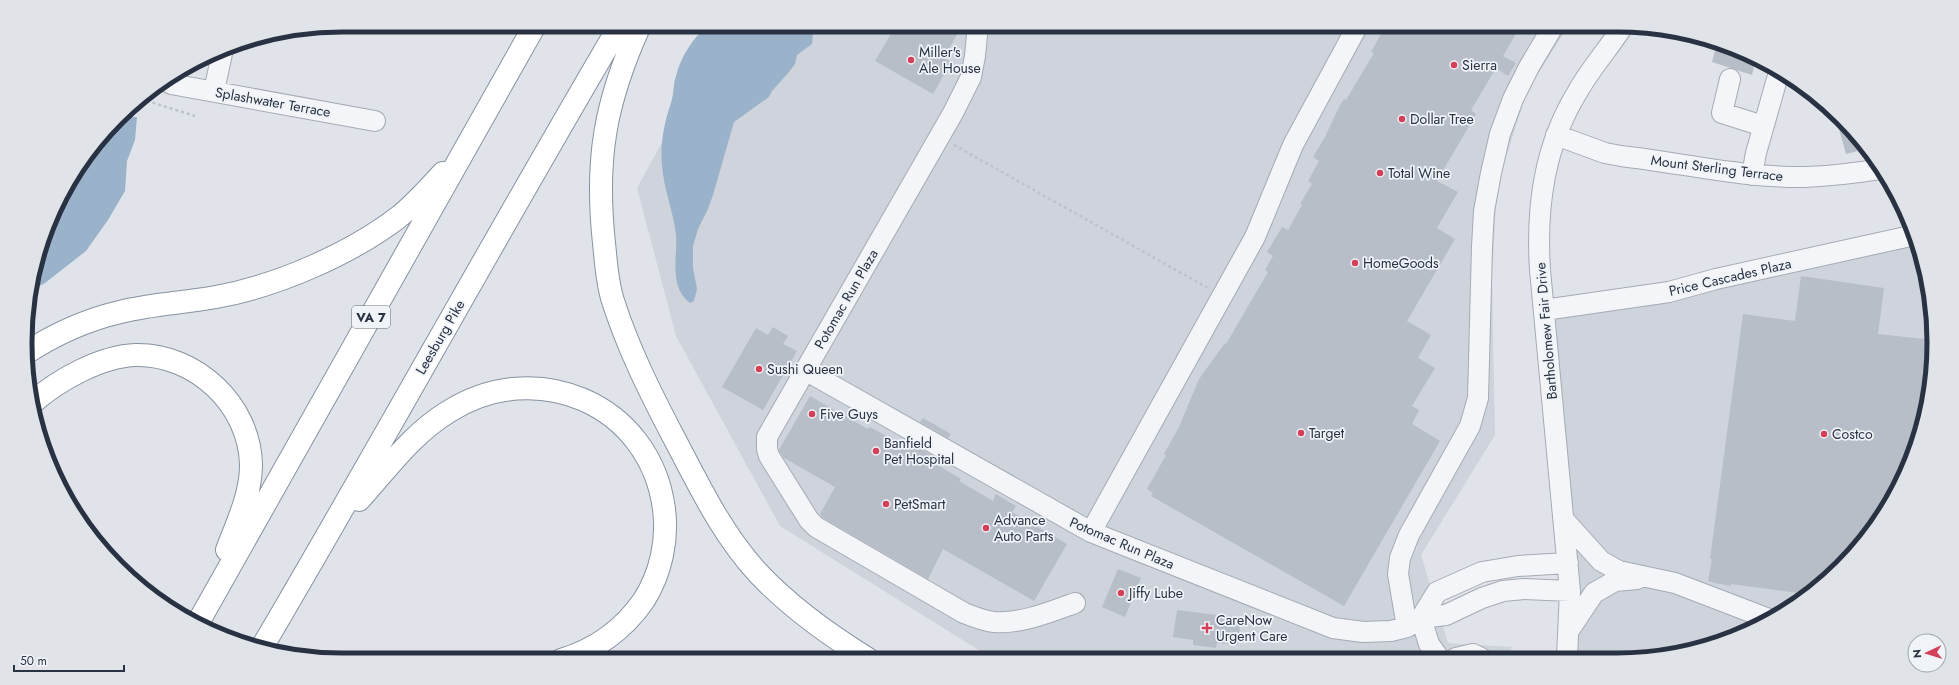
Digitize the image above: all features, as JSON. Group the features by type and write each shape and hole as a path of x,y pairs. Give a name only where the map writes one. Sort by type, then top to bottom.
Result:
{"highway":[{"name":"VA 7","path":"202,615 359,340 531,32"},
{"name":"Leesburg Pike","path":"265,643 329,534 545,153 616,32"},
{"path":"637,32 614,92 606,123 601,155 602,220 612,300 650,392 710,506 731,538 758,572 806,616 858,653"},
{"path":"32,349 59,334 89,321 120,312 186,303 249,289 280,279 325,261 353,246 401,215 434,182 466,146 498,89"},
{"path":"37,399 74,374 95,364 120,357 136,355 153,357 184,365 206,378 219,389 229,402 243,427 249,448 251,465 246,500 202,615"},
{"path":"329,534 419,432 462,403 492,392 524,387 540,388 572,395 601,408 614,418 637,441 653,469 659,484 665,516 663,550 658,569 648,593 629,619 604,640 578,653"}],"street":[{"name":"Potomac Run Plaza","path":"977,32 971,77 939,136 805,370 1091,532 1321,625 1347,631 1391,631 1414,622 1446,615 1482,598 1503,591 1524,589 1570,591"},
{"path":"1091,532 1255,236 1293,145 1354,32"},
{"path":"1435,653 1414,622 1398,574 1400,558 1408,535 1470,426 1478,398 1484,211 1498,142 1514,99 1550,32"},
{"name":"Bartholomew Fair Drive","path":"1567,653 1570,629 1570,591 1538,246 1539,216 1548,156 1563,117 1577,92 1619,32"},
{"path":"214,91 221,57"},
{"path":"1752,175 1763,126 1777,77"},
{"path":"1730,79 1722,113 1763,126"},
{"name":"Splashwater Terrace","path":"171,84 375,121"},
{"name":"Mount Sterling Terrace","path":"1556,136 1605,153 1620,156 1752,175 1804,177 1837,175 1875,170"},
{"name":"Price Cascades Plaza","path":"1544,310 1668,292 1716,279 1908,236"},
{"path":"805,370 767,437 767,449 769,456 809,520 816,527 944,602 964,613 981,619 993,622 1018,620 1075,603"},
{"path":"1564,520 1601,561 1619,571 1675,584 1762,616"},
{"path":"1414,622 1438,592 1482,572 1518,566 1568,563"},
{"path":"1570,629 1594,593 1615,581 1647,578"}],"path":[{"path":"147,101 195,116"},
{"path":"939,136 1222,296"}],"shaded area":[{"path":"722,32 1565,32 1528,89 1497,185 1492,278 1495,435 1421,555 1448,643 1512,647 1510,653 983,653 780,526 676,336 637,188"},
{"path":"1910,241 1921,282 1927,342 1921,403 1911,442 1895,480 1875,515 1863,532 1821,576 1789,601 1754,621 1716,637 1677,647 1637,652 1567,653 1544,310"}],"water":[{"path":"701,32 814,32 812,44 797,55 795,64 772,91 769,97 734,122 713,195 698,229 693,246 693,268 697,289 694,301 690,303 683,296 676,280 676,234 663,175 662,142 666,118 672,100 674,82 678,69 688,48"},
{"path":"129,117 137,117 135,140 127,161 125,191 108,220 86,251 37,287 48,243 64,205 84,170 96,153"}],"building":[{"name":"Miller's Ale House","path":"892,32 958,32 944,58 951,62 933,94 875,61"},
{"path":"1382,32 1517,32 1503,56 1516,63 1508,76 1496,68 1471,110 1476,114 1437,181 1458,192 1437,228 1455,239 1407,321 1431,335 1418,358 1435,368 1412,406 1419,410 1412,424 1440,441 1344,606 1151,496 1153,493 1147,489 1166,455 1164,454 1179,427 1199,379 1225,343 1226,344 1268,272 1265,270 1273,256 1267,252 1282,227 1288,230 1302,205 1300,204 1312,184 1308,181 1319,161 1313,157 1325,137 1340,105 1344,99 1346,100 1374,53 1371,52"},
{"path":"1716,48 1754,64 1752,75 1712,62"},
{"path":"1838,125 1861,150 1846,154"},
{"name":"Costco","path":"1801,276 1884,288 1878,334 1927,339 1926,363 1921,403 1911,442 1895,480 1875,515 1863,532 1836,562 1800,593 1731,584 1731,586 1708,581 1743,314 1795,321"},
{"name":"Sushi Queen","path":"773,327 788,336 783,344 797,351 763,410 722,387 756,328 768,335"},
{"path":"810,396 868,429 870,427 906,447 909,442 937,458 934,463 961,479 959,481 993,501 996,494 1016,506 1012,512 1067,544 1034,601 943,549 928,579 823,518 820,514 835,487 784,458 779,450"},
{"path":"923,418 951,434 948,438 920,422"},
{"name":"Jiffy Lube","path":"1118,569 1141,578 1125,617 1102,607"},
{"name":"CareNow Urgent Care","path":"1177,610 1241,618 1238,645 1217,643 1216,648 1193,645 1193,640 1173,637"}],"place":[{"name":"Miller's Ale House","path":"911,60"},
{"name":"Sierra","path":"1454,65"},
{"name":"Dollar Tree","path":"1402,119"},
{"name":"Total Wine","path":"1380,173"},
{"name":"HomeGoods","path":"1355,263"},
{"name":"Sushi Queen","path":"759,369"},
{"name":"Five Guys","path":"812,414"},
{"name":"Target","path":"1301,433"},
{"name":"Costco","path":"1824,434"},
{"name":"Banfield Pet Hospital","path":"876,451"},
{"name":"PetSmart","path":"886,504"},
{"name":"Advance Auto Parts","path":"986,528"},
{"name":"Jiffy Lube","path":"1121,593"},
{"name":"CareNow Urgent Care","path":"1207,628"}]}
